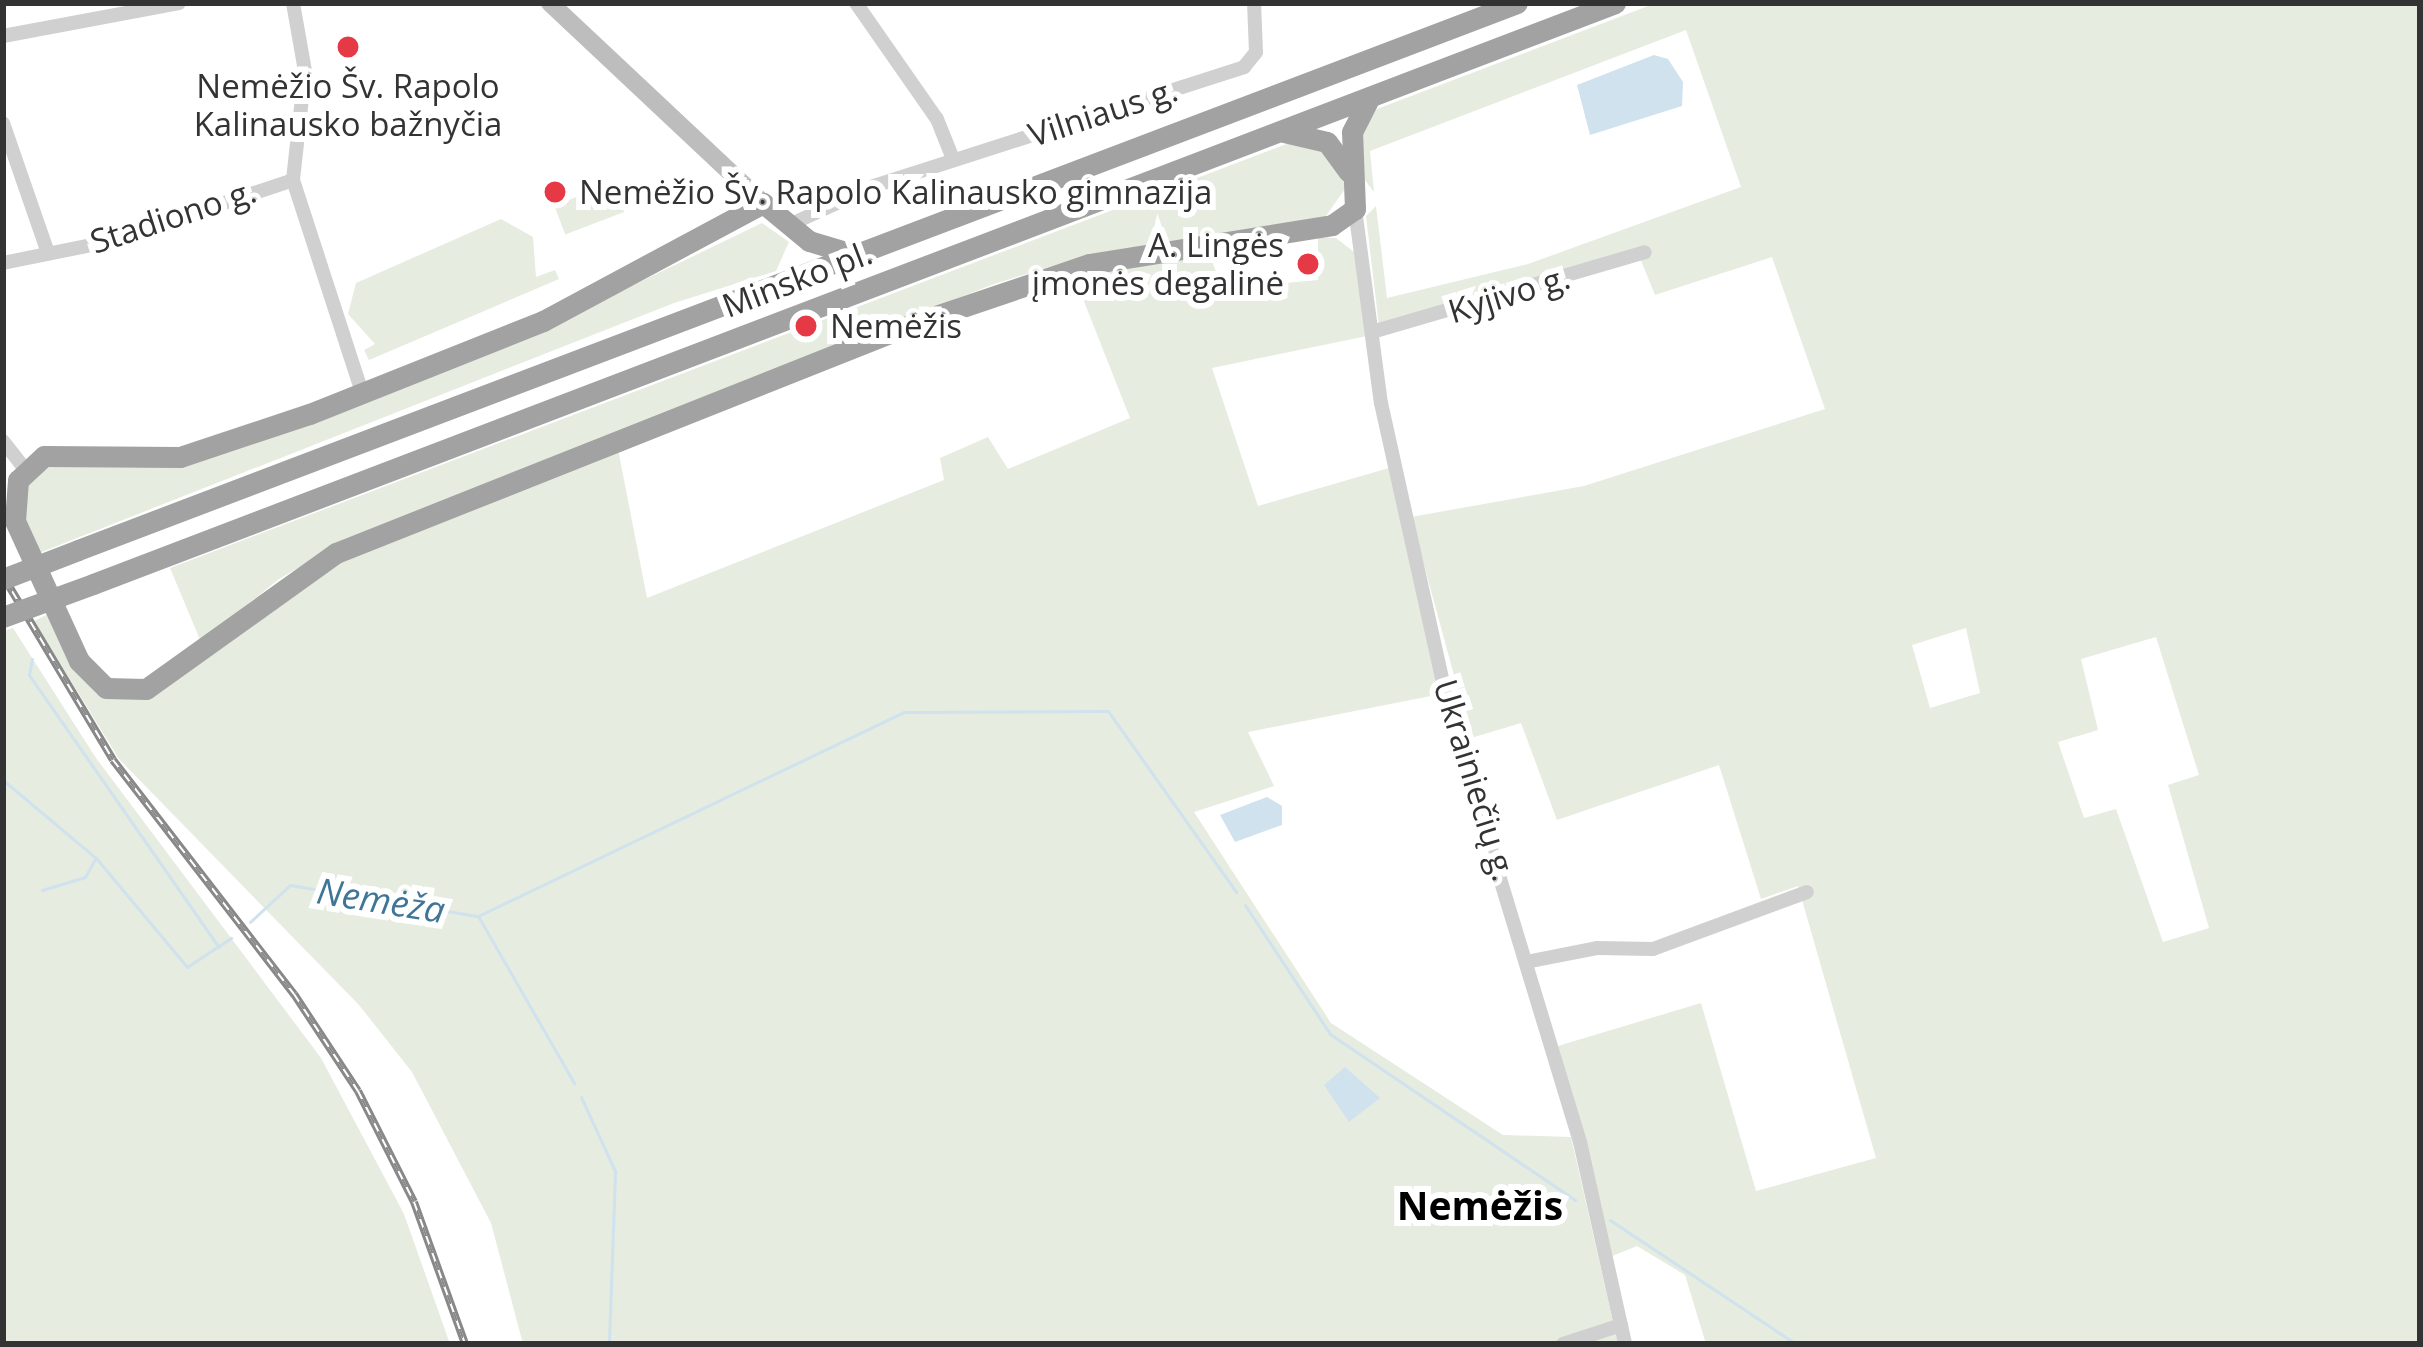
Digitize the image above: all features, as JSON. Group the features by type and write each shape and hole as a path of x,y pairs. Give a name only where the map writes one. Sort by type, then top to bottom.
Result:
{"highway":[{"name":"Minsko pl.","path":"3,579 1517,3"},
{"name":"Minsko pl.","path":"3,617 1615,3"},
{"path":"856,255 789,228 764,203 543,322 363,394 180,457 58,453 25,469 14,494 15,521 62,630 96,681 131,692 164,681 283,585 336,553 915,323 1089,264 1305,233 1355,209 1352,132 1370,97"},
{"path":"1279,131 1327,142 1351,178"},
{"path":"773,286 791,262 789,228"}],"main road":[{"path":"551,3 764,203"}],"street":[{"path":"3,36 179,3"},
{"name":"Stadiono g.","path":"292,3 305,71 292,180 363,394"},
{"path":"856,3 937,118 952,159"},
{"name":"Vilniaus g.","path":"789,228 810,210 1251,61 1254,3"},
{"name":"Stadiono g.","path":"3,123 48,254 292,180"},
{"name":"Ukrainiečių g.","path":"1355,209 1372,332 1450,714 1580,1142 1625,1344"},
{"name":"Kyjivo g.","path":"1372,332 1646,252"},
{"path":"3,263 48,254"},
{"path":"3,440 25,469"},
{"path":"1526,962 1597,948 1653,949 1807,892"},
{"path":"1563,1344 1621,1325"}],"shaded area":[{"path":"1656,3 2420,3 2420,1344 1706,1344 1685,1275 1637,1246 1612,1256 1558,1046 1701,1003 1756,1191 1876,1158 1798,886 1761,899 1719,765 1557,820 1521,723 1471,738 1411,517 1584,486 1825,409 1772,257 1655,295 1636,248 1379,326 1366,216 1376,206 1387,298 1528,264 1741,187 1686,30 1370,151 1374,192 1364,179 1359,132 1377,109","holes":["1966,628 1980,693 1930,708 1912,645","2156,637 2199,775 2168,785 2209,928 2163,942 2116,809 2084,818 2058,742 2098,730 2081,659"]},
{"path":"1289,143 1320,146 1340,163 1345,189 1323,220 1081,257 994,284 349,538 279,579 201,642 170,568"},
{"path":"613,183 624,212 565,235 554,206"},
{"path":"501,219 533,237 536,277 555,270 559,279 369,360 364,350 375,344 348,314 356,283"},
{"path":"762,223 789,242 776,271 674,303 34,555 22,525 29,475 46,463 189,461 505,347"},
{"path":"1318,237 1336,238 1354,252 1367,336 1212,368 1258,506 1389,468 1441,694 1248,732 1274,786 1194,812 1331,1023 1503,1135 1571,1137 1618,1344 523,1344 491,1223 412,1072 359,1005 119,759 34,621 48,614 71,662 153,695 330,567 618,449 647,598 944,480 940,458 988,437 1008,469 1130,418 1074,276 1209,252 1222,289 1318,280"},
{"path":"13,628 96,758 321,1058 404,1214 450,1344 3,1344 3,631"}],"water":[{"path":"1654,55 1668,59 1683,82 1682,106 1590,135 1577,85"},
{"path":"1267,797 1282,806 1282,825 1235,842 1220,815"},
{"path":"1345,1067 1380,1098 1349,1122 1324,1085"}],"waterway":[{"path":"32,659 29,675 219,947"},
{"path":"478,916 904,712 1108,711 1236,892"},
{"name":"Nemėža","path":"3,780 96,858 187,967 231,938"},
{"path":"42,890 85,877 95,859"},
{"name":"Nemėža","path":"250,922 290,885 478,916 574,1083"},
{"path":"1245,905 1330,1034 1575,1200"},
{"name":"Nemėža","path":"581,1097 615,1171 609,1344"},
{"path":"1610,1220 1796,1344"}],"railway":[{"path":"3,576 113,760 294,994 358,1091 414,1202 465,1344"}],"place":[{"name":"Nemėžio Šv. Rapolo Kalinausko bažnyčia","path":"348,47"},
{"name":"Nemėžio Šv. Rapolo Kalinausko gimnazija","path":"555,192"},
{"name":"A. Lingės įmonės degalinė","path":"1308,264"},
{"name":"Nemėžis","path":"806,326"}],"district":[{"name":"Nemėžis","path":"1480,1205"}]}
